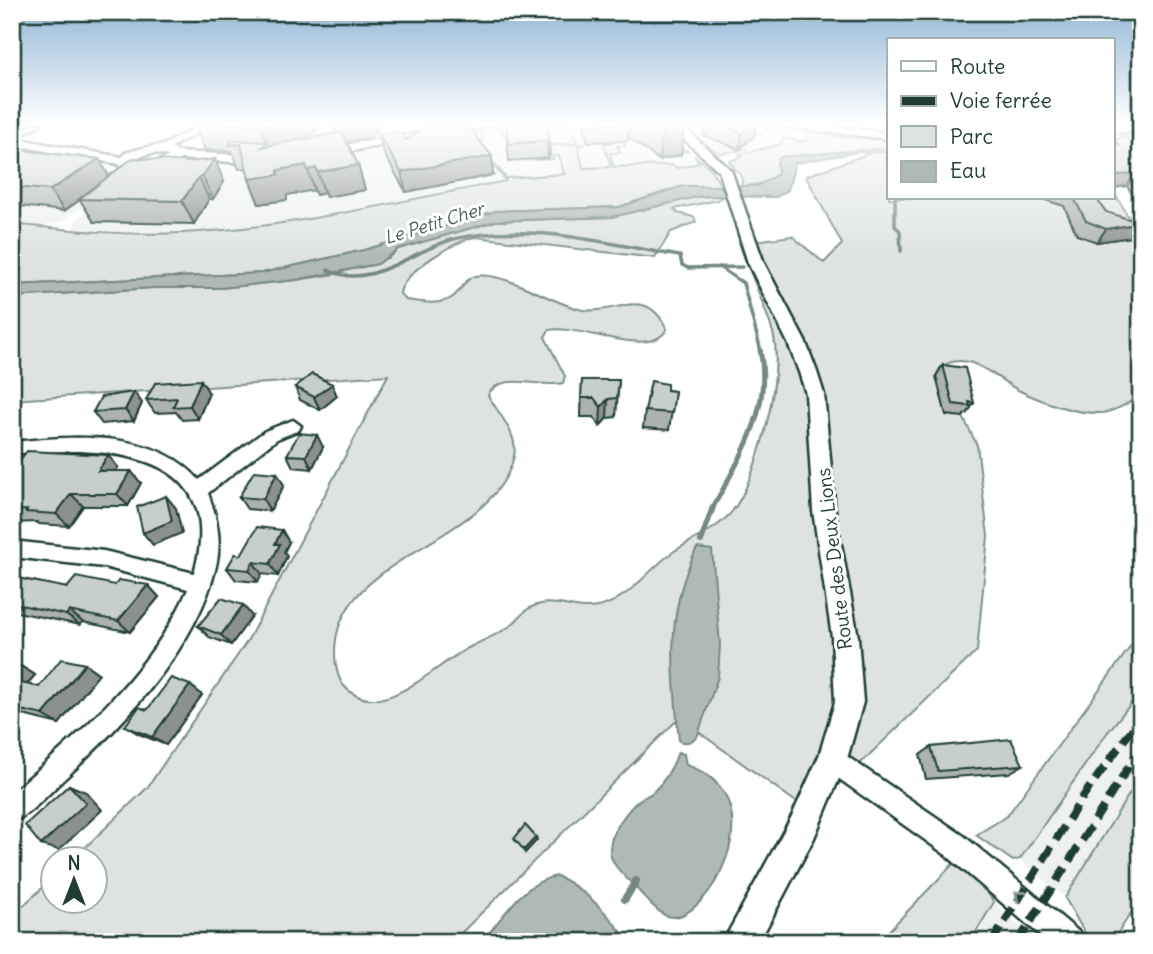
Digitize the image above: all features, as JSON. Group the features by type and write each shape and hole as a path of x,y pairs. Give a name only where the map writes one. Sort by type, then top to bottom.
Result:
{"street":[{"name":"Route des Deux Lions","path":"722,169 733,191 756,263 797,343 815,394 824,511 845,637 849,702 833,760 803,827 740,942"},
{"path":"199,490 271,436 293,426"},
{"path":"14,450 92,445 140,451 172,464 199,490 207,508 210,542 200,583 178,628 135,688 77,750 16,797"},
{"path":"12,549 104,559 200,583"},
{"path":"833,760 901,804 964,850 1069,942"}],"shaded area":[{"path":"12,169 112,169 115,172 129,175 61,222 42,227 12,224"},
{"path":"213,169 674,169 493,183 300,220 230,230 149,234 72,230 78,218 133,179"},
{"path":"1141,691 1141,775 1065,898 1020,859 1107,733"},
{"path":"994,902 1036,942 970,942"}],"green space":[{"path":"496,169 506,178 564,174 562,169 710,169 722,187 683,186 619,207 496,211 364,250 262,273 12,285 12,224 140,234 224,230 345,213 506,181"},
{"path":"735,169 779,169 778,174 768,182 742,187 742,177"},
{"path":"827,169 887,169 887,200 1114,200 1114,192 1141,239 1141,396 1106,412 1080,412 1018,390 970,363 950,362 940,368 936,376 941,397 963,417 977,445 988,536 977,651 810,812 679,718 452,942 12,942 12,916 38,892 38,916 108,916 108,846 87,846 147,788 248,640 388,375 12,400 12,297 153,288 221,288 296,280 336,274 389,257 398,249 496,221 612,217 687,198 724,195 718,200 674,209 678,213 694,217 696,222 671,232 655,258 476,237 456,244 431,258 403,285 400,294 406,300 436,302 453,297 472,277 501,278 583,310 630,304 650,308 659,315 667,329 658,338 646,341 549,330 545,337 565,376 563,383 502,383 488,395 506,424 515,448 500,486 477,510 385,571 359,594 341,621 335,655 340,680 358,697 374,699 390,696 407,688 456,655 505,629 536,605 548,603 594,608 612,602 673,552 715,527 730,514 745,490 761,446 772,396 776,350 773,333 739,243 792,236 824,263 842,244 806,176"},
{"path":"1141,632 1141,691 1107,733 1020,859 1013,861 976,835 1007,816"},
{"path":"1141,775 1141,898 1112,942 1087,937 1065,898"},
{"path":"953,864 972,870 994,902 970,942 878,942"}],"water":[{"name":"Le Petit Cher","path":"778,169 794,169 788,190 776,197 701,196 612,217 496,221 398,249 378,264 296,280 221,288 153,288 12,297 12,285 262,273 364,250 496,211 619,207 683,186 757,186 778,174"},
{"path":"697,548 712,550 720,645 718,677 697,737 684,742 679,741 673,643 679,596"},
{"path":"678,752 684,754 686,765 714,781 729,804 732,830 727,857 715,882 699,902 683,915 667,916 654,907 619,870 612,860 610,849 616,829 629,810 661,783"},
{"path":"557,876 597,904 629,942 482,942 524,892 545,879"}],"building":[{"path":"12,169 84,169 50,190 12,187"},
{"path":"119,169 208,169 182,201 79,199"},
{"path":"247,169 286,169 278,170 278,175 249,179"},
{"path":"316,169 338,169 318,172"},
{"path":"399,169 421,169 401,172"},
{"path":"1114,169 1141,169 1141,181 1136,173 1114,176"},
{"path":"1075,200 1097,200 1106,212 1141,223 1106,229 1086,221"},
{"path":"943,365 965,368 974,403 969,402 970,406 953,404"},
{"path":"312,374 332,384 314,397 295,387"},
{"path":"201,380 190,406 173,407 177,398 146,400 155,383"},
{"path":"582,380 619,380 617,398 608,399 601,407 594,398 581,398"},
{"path":"651,381 667,384 667,390 675,391 672,413 645,411"},
{"path":"134,392 125,410 93,412 101,397"},
{"path":"299,433 317,435 306,456 287,455"},
{"path":"27,451 108,455 98,471 131,471 117,494 71,494 56,514 12,511 12,470"},
{"path":"254,471 277,473 263,499 239,497"},
{"path":"166,496 172,521 143,533 137,507"},
{"path":"257,527 282,530 275,544 280,544 270,564 253,562 249,570 227,568 235,554 241,555"},
{"path":"12,577 67,588 76,577 115,585 119,580 148,585 118,621 69,611 66,615 12,603"},
{"path":"221,598 243,605 221,635 198,626"},
{"path":"61,659 85,664 43,715 12,708 15,701 12,700 12,681 39,687"},
{"path":"12,663 19,665 12,673"},
{"path":"171,678 190,685 152,737 125,726 139,707 147,710"},
{"path":"1011,739 1023,765 938,771 931,747"},
{"path":"69,785 86,803 41,845 25,825"},
{"path":"525,825 536,837 524,850 514,839"}],"waterway":[{"path":"895,200 895,226 900,231 901,251"},
{"path":"328,270 361,276 393,266 458,238 513,232 569,236 680,256 682,265 688,268 720,267"},
{"path":"720,267 743,283 761,351"},
{"path":"720,267 742,267"},
{"path":"713,507 742,453 758,413 763,372 760,350"},
{"path":"701,541 713,507"},
{"path":"625,899 636,881"}],"railway":[{"path":"992,942 1084,795 1141,717"},
{"path":"1018,942 1141,747"}]}
